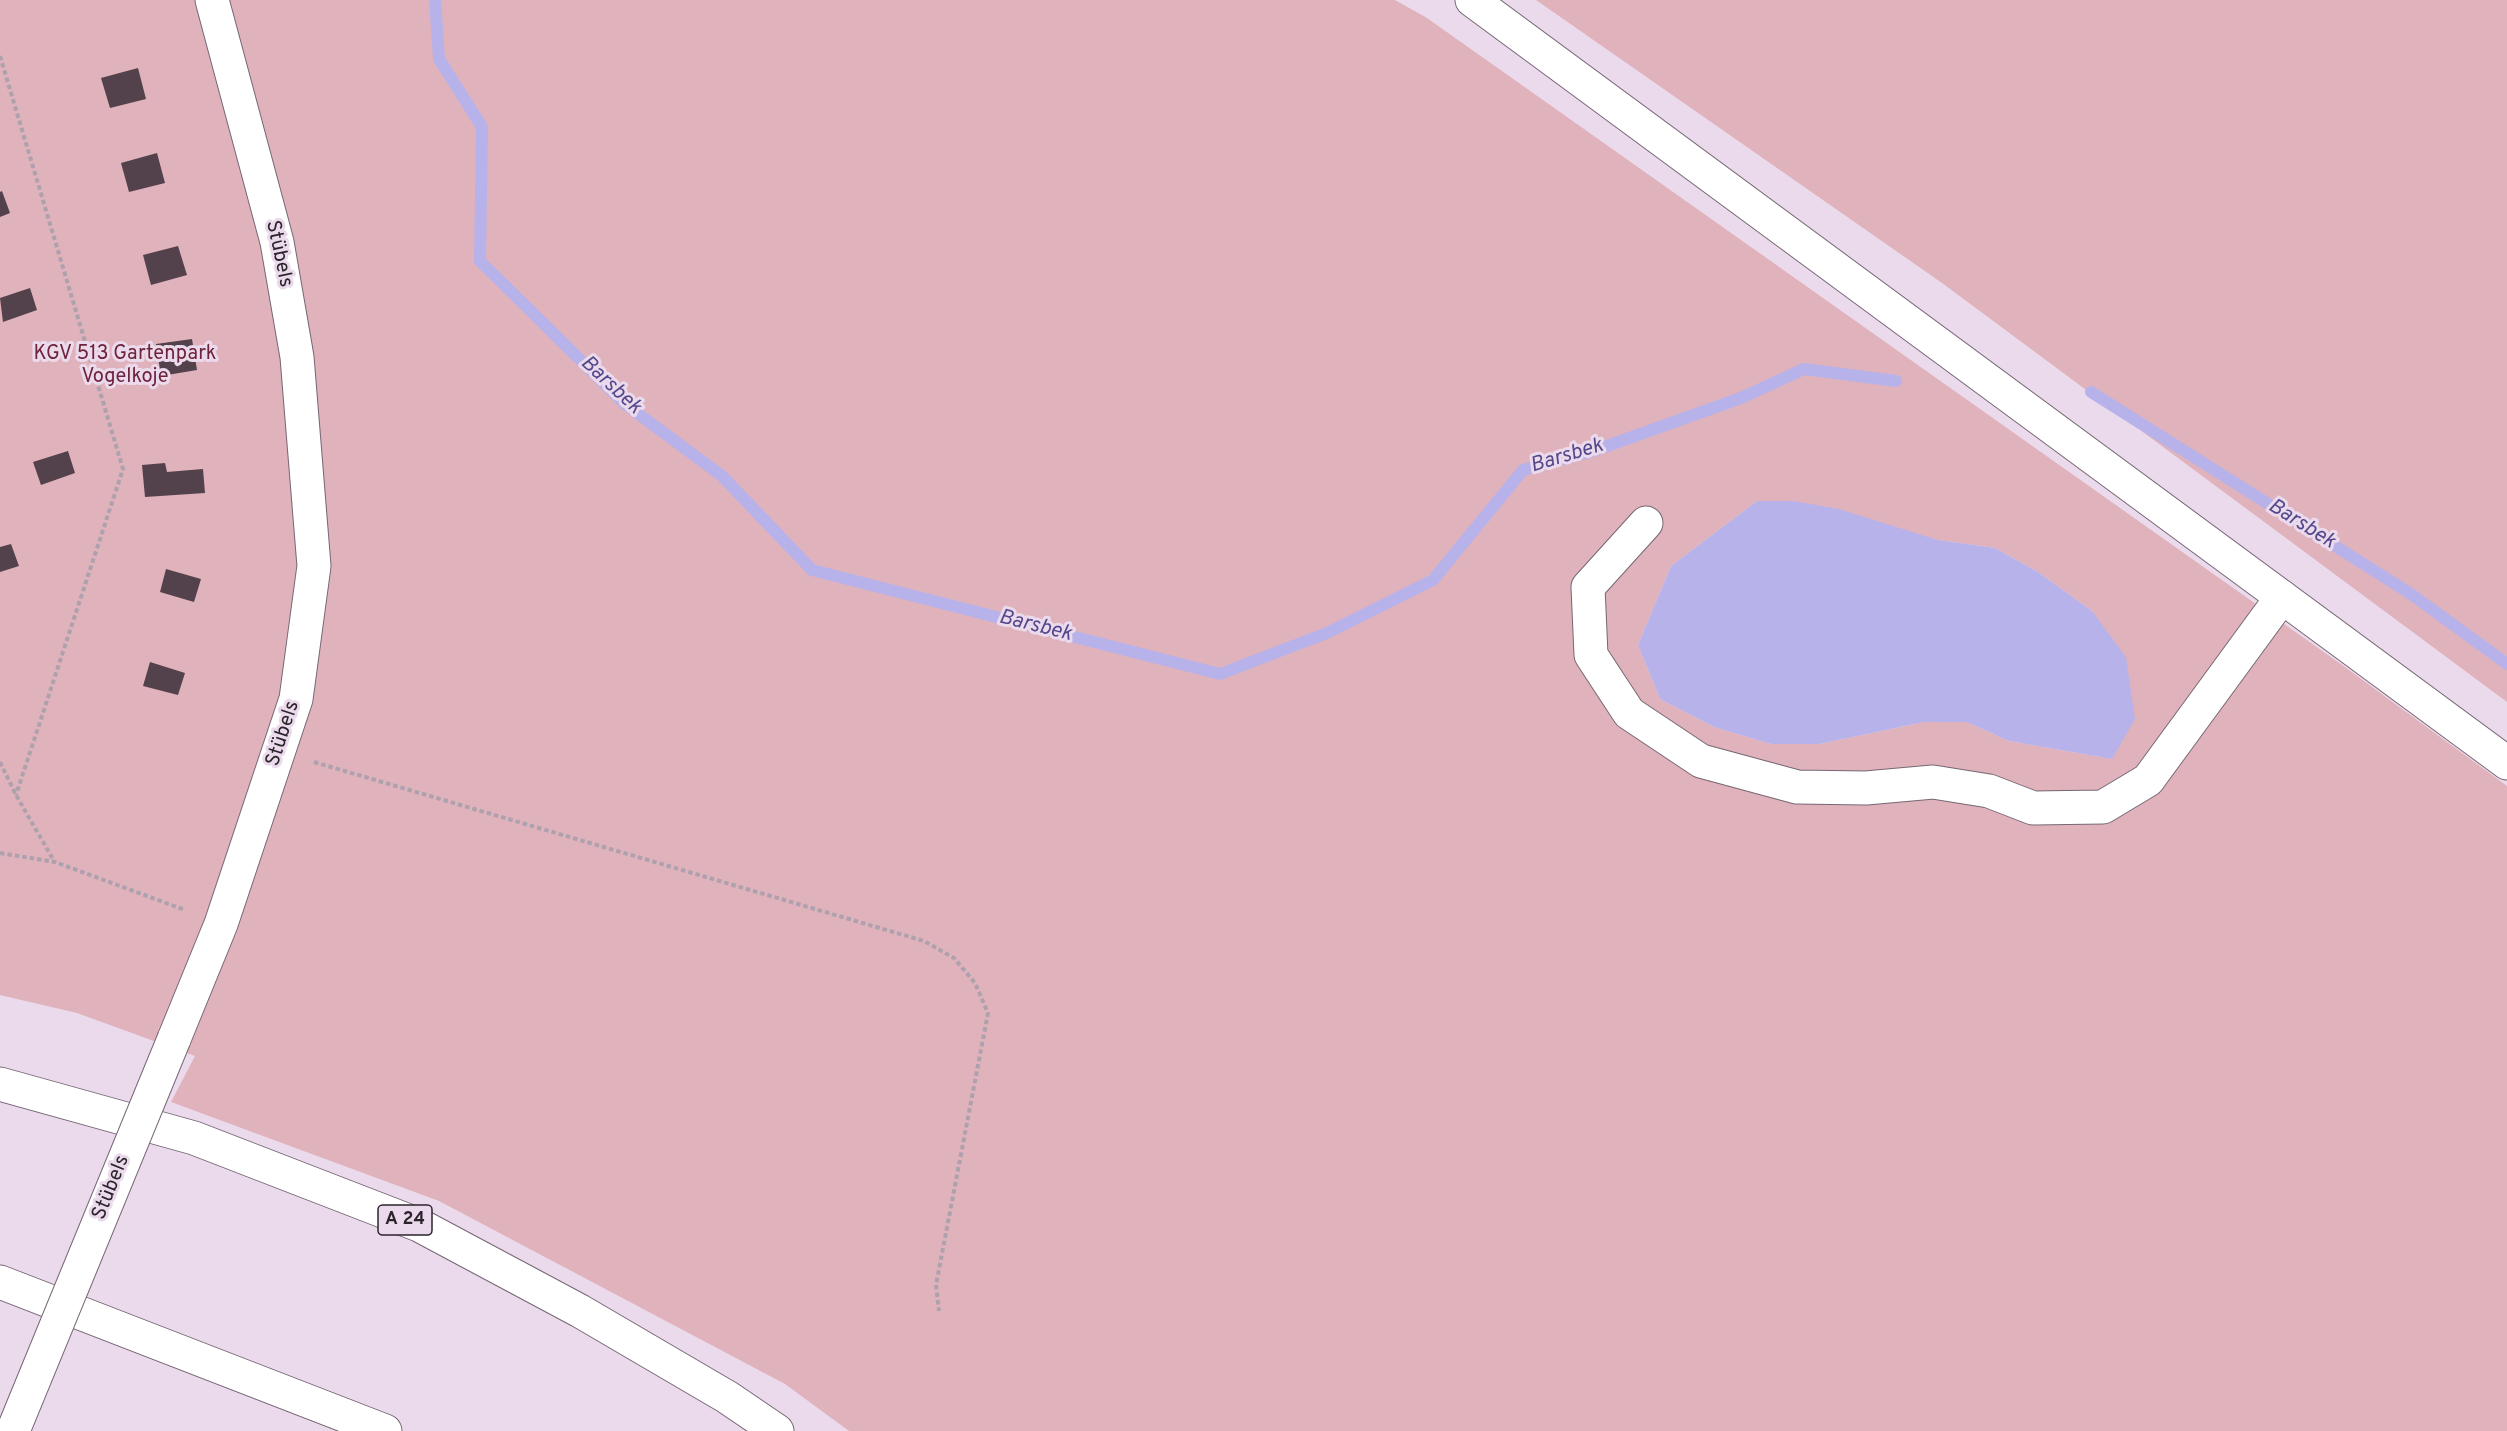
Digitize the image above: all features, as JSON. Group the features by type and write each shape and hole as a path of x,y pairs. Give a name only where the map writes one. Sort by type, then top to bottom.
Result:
{"main road":[{"name":"Stübels","path":"13,1431 221,924 296,699 314,566 297,357 277,242 212,0"},
{"path":"1472,0 2507,763"},
{"path":"1646,523 1588,587 1591,655 1629,713 1701,761 1797,787 1866,788 1933,782 1989,791 2033,808 2103,807 2148,780 2283,597"},
{"name":"A 24","path":"0,1084 195,1138 419,1225 580,1311 727,1397 777,1431"},
{"path":"0,1282 385,1431"},
{"path":"0,1422 20,1431"}],"path":[{"path":"0,56 123,469 16,795"},
{"path":"279,751 924,942 954,958 975,983 988,1013 936,1285 939,1311"},
{"path":"0,762 16,795 55,862"},
{"path":"0,853 55,862 221,924"}],"green space":[{"name":"KGV 513 Gartenpark Vogelkoje","path":"0,0 1395,0 1427,18 2345,667 2507,786 2507,1431 849,1431 785,1384 439,1201 171,1102 195,1056 77,1013 0,995","holes":["1757,501 1890,526 1938,540 1995,548 2038,572 2092,611 2112,759 2009,741 1967,722 1924,722 1819,744 1771,744 1714,727 1660,699 1638,645 1671,566"]},
{"path":"1536,0 2507,0 2507,702 1942,283"}],"shaded area":[{"path":"1757,501 1793,501 1839,509 1938,540 1995,548 2038,572 2092,611 2126,657 2135,719 2112,759 2009,741 1967,722 1924,722 1819,744 1771,744 1714,727 1660,699 1638,645 1671,566"}],"building":[{"path":"138,68 146,99 110,108 101,78"},
{"path":"157,153 165,183 129,192 121,163"},
{"path":"2,191 10,213 0,217 0,192"},
{"path":"178,246 187,275 151,285 143,255"},
{"path":"30,288 37,310 3,322 0,298"},
{"path":"192,339 197,370 161,376 156,344"},
{"path":"68,451 75,473 41,485 33,462"},
{"path":"165,463 167,472 203,469 205,493 145,497 142,465"},
{"path":"11,544 19,566 0,572 0,547"},
{"path":"166,569 201,579 194,602 160,592"},
{"path":"150,662 185,673 178,695 143,686"}],"waterway":[{"name":"Barsbek","path":"435,0 439,59 482,127 480,261 625,404 722,476 812,570 1220,674 1327,633 1433,580 1523,470 1593,451 1741,398 1804,369 1896,381"},
{"name":"Barsbek","path":"2091,392 2411,594 2507,664"}]}
